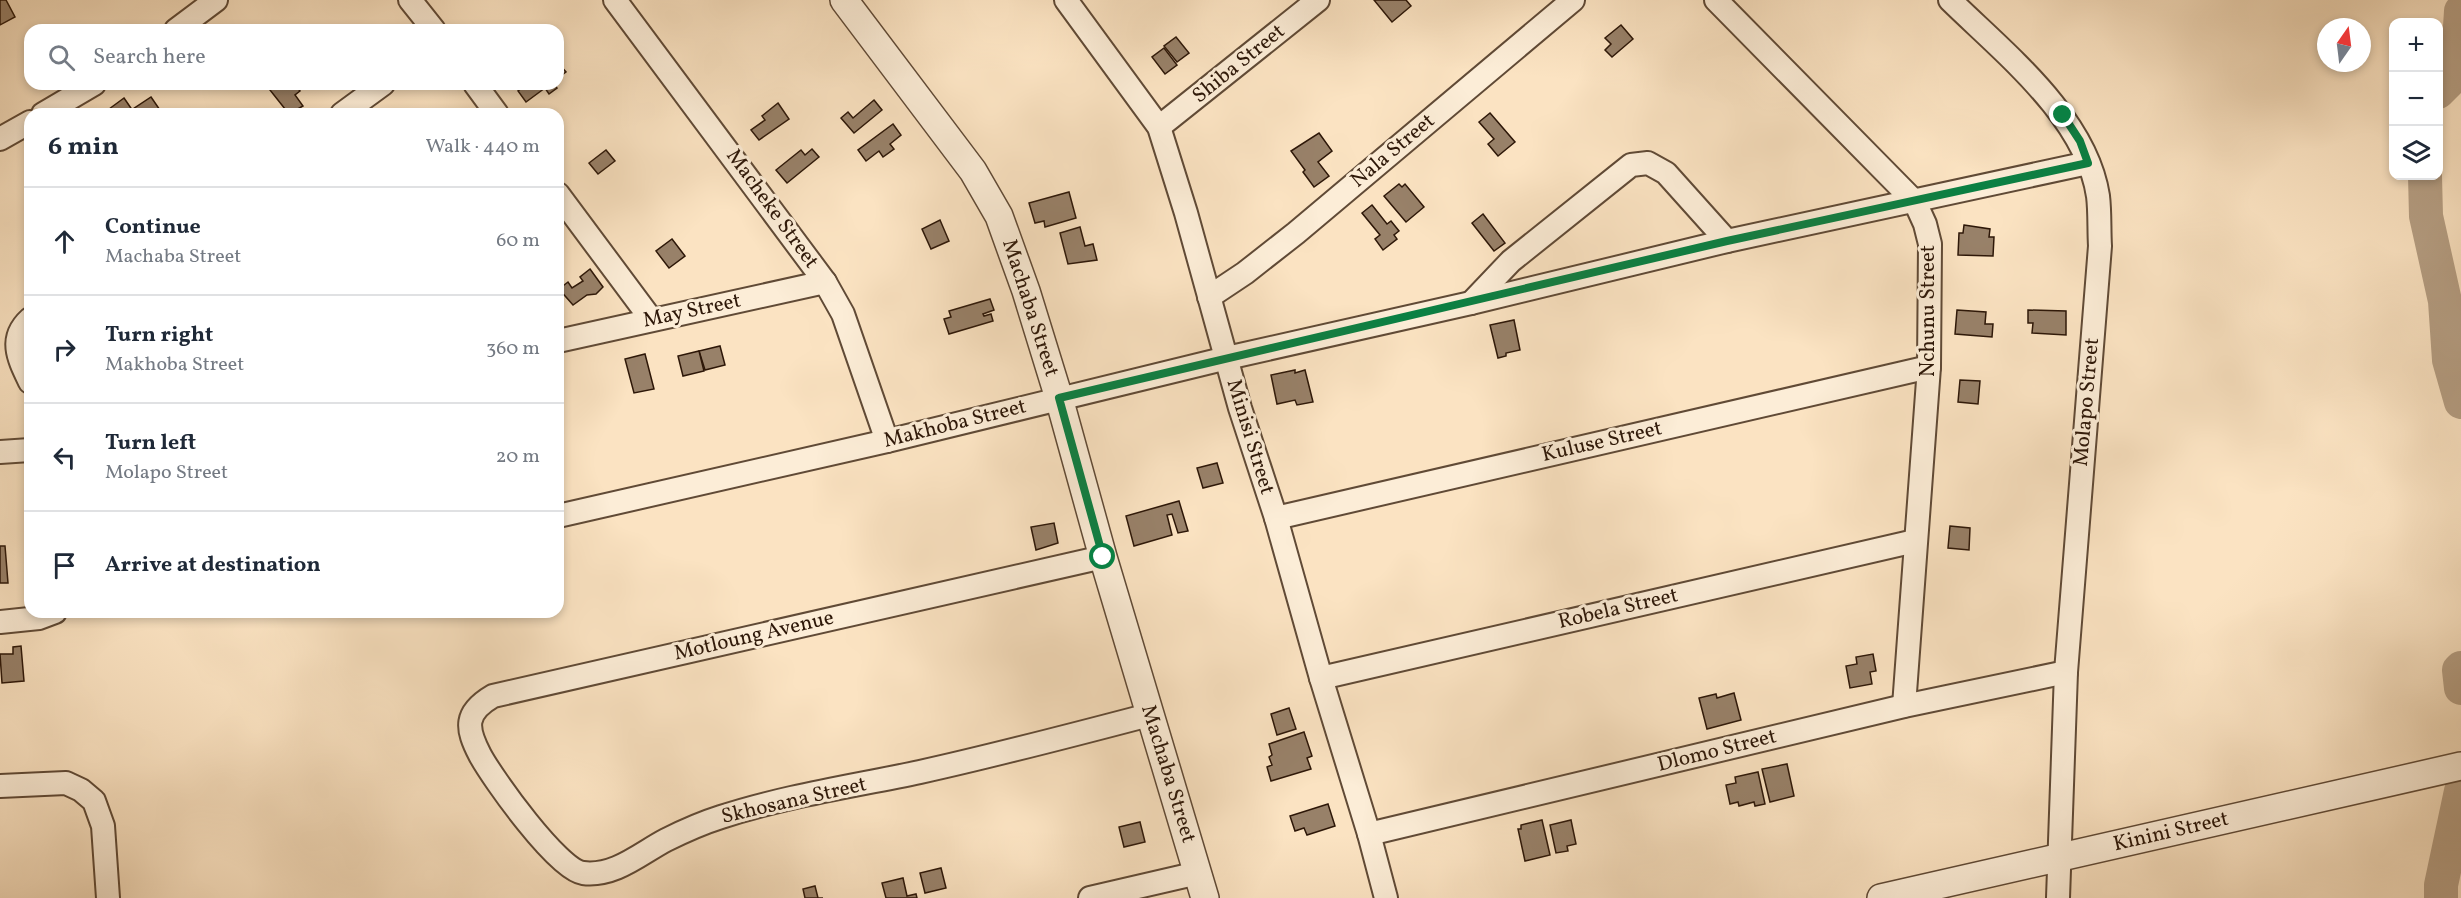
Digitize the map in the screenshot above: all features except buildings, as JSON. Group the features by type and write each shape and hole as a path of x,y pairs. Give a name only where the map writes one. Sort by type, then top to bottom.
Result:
{"street":[{"path":"184,24 216,0"},
{"path":"410,0 429,24"},
{"name":"Macheke Street","path":"615,0 825,282 843,314 887,441"},
{"name":"Machaba Street","path":"844,0 973,171 999,216 1026,291 1059,398 1149,715 1201,885"},
{"name":"Minisi Street","path":"1066,0 1159,127 1276,518 1321,678 1370,834 1386,898"},
{"name":"Shiba Street","path":"1159,127 1318,0"},
{"name":"Nala Street","path":"1209,297 1245,273 1296,233 1573,0"},
{"name":"Nchunu Street","path":"1716,0 1915,201 1925,224 1930,244 1929,367 1904,706"},
{"name":"Molapo Street","path":"1950,0 2063,115 2080,141 2097,195 2100,246 2066,672 2058,898"},
{"path":"53,108 84,90"},
{"path":"350,108 375,90"},
{"path":"480,90 493,108"},
{"path":"0,139 24,125"},
{"path":"1471,303 1511,261 1632,165 1648,163 1666,173 1727,241"},
{"name":"Makhoba Street","path":"564,515 887,441 1227,358 1471,303 1727,241 2088,163"},
{"path":"564,202 651,319"},
{"name":"May Street","path":"564,340 825,282"},
{"path":"24,326 16,338 16,347 24,367"},
{"name":"Kuluse Street","path":"1276,518 1929,367"},
{"path":"0,452 24,450"},
{"name":"Robela Street","path":"1321,678 1916,541"},
{"name":"Motloung Avenue","path":"489,771 470,730 471,715 480,704 493,696 1103,557"},
{"path":"0,622 39,618"},
{"name":"Dlomo Street","path":"1370,834 1904,706 2066,672"},
{"name":"Skhosana Street","path":"489,771 552,852 565,864 582,873 600,872 622,866 665,840 694,826 751,808 980,759 1149,715"},
{"name":"Kinini Street","path":"1881,898 2461,766"},
{"path":"0,786 66,783 81,790 94,801 103,826 108,898"},
{"path":"1090,898 1201,885"}],"waterway":[{"path":"2443,87 2457,73 2461,11"},
{"path":"2425,180 2426,216 2445,301 2449,360 2461,402"},
{"path":"2461,668 2459,670 2461,688"},
{"path":"2441,898 2441,885 2461,791"}],"route":[{"path":"1103,557 1059,398 1727,241 2088,163 2080,141 2063,115"}]}
